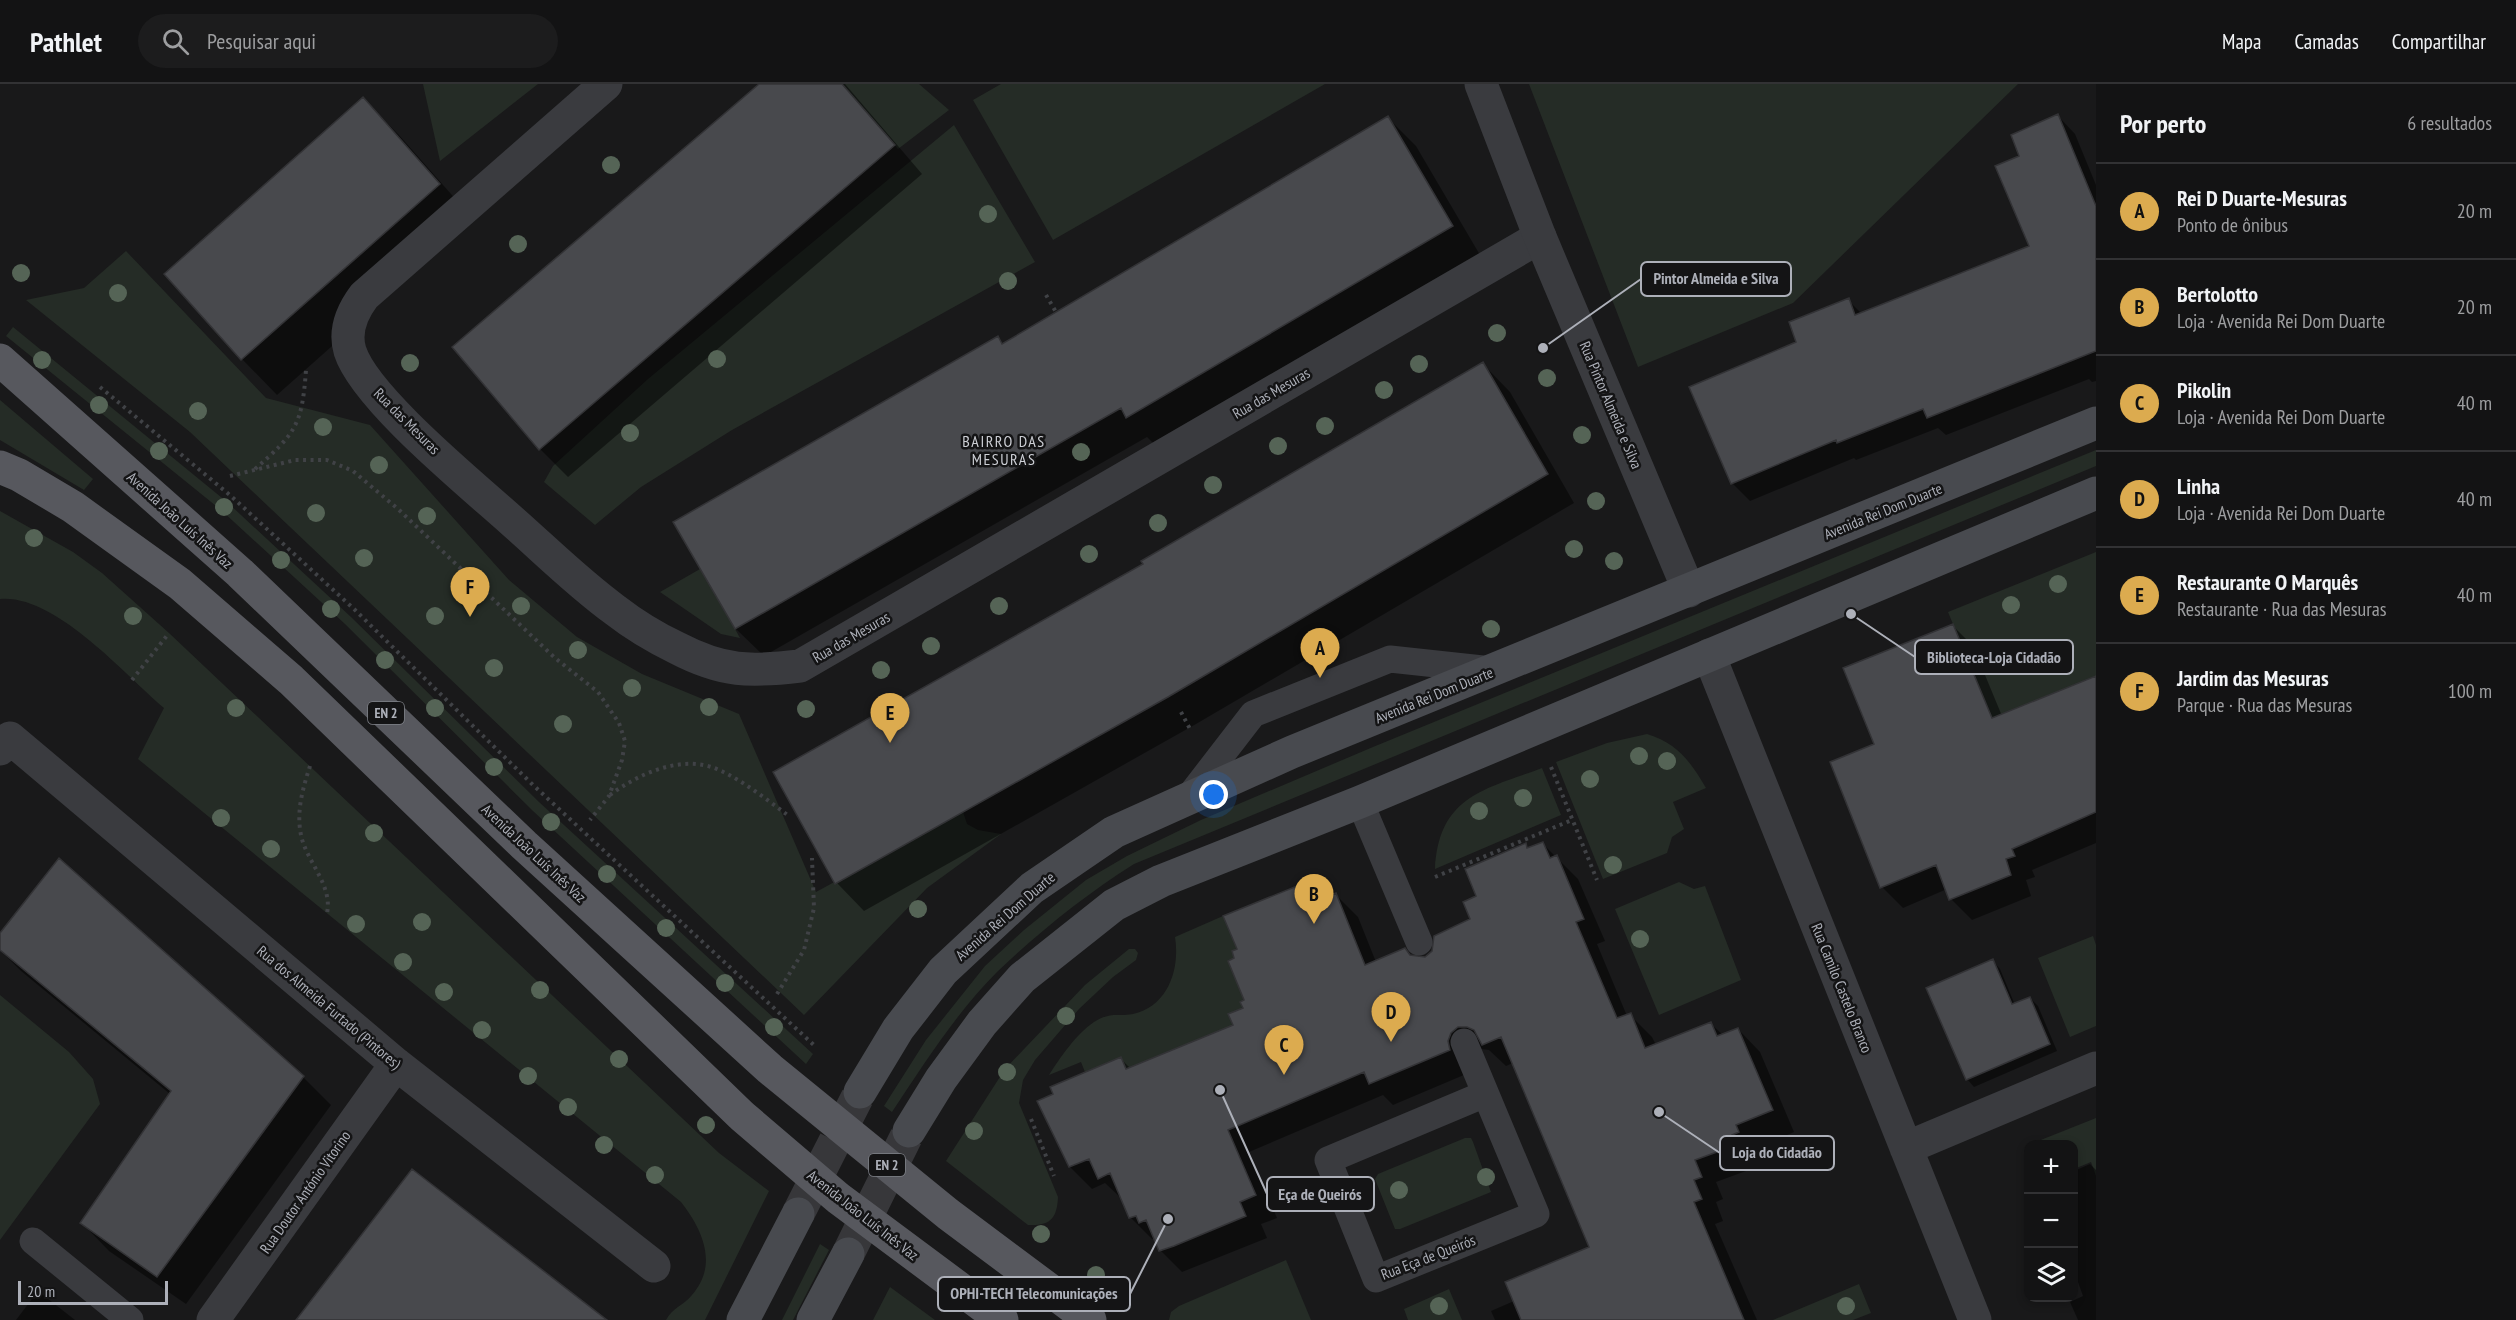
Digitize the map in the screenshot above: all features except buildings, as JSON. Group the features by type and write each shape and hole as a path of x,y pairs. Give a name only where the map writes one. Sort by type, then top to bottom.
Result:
{"main road":[{"name":"Avenida João Luís Inês Vaz","path":"0,360 240,573 524,845 770,1068 869,1152 1006,1259 1090,1320"},
{"name":"Avenida Rei Dom Duarte","path":"860,1092 898,1029 943,971 1032,888 1114,832 1292,752 2096,423"},
{"name":"Avenida João Luís Inês Vaz","path":"0,468 19,475 73,507 180,584 282,673 742,1116 838,1198 990,1311"},
{"path":"909,1131 941,1079 1002,1000 1022,978 1114,904 1161,880 1360,802 2096,493"},
{"path":"743,1320 798,1214"},
{"path":"813,1320 848,1254"}],"street":[{"name":"Rua das Mesuras","path":"606,84 364,296 349,321 349,349 360,373 412,430 571,574 626,617 677,648 721,666 754,671 800,666 1540,237"},
{"name":"Rua Pintor Almeida e Silva","path":"1481,84 1540,237 1689,591"},
{"name":"Rua Camilo Castelo Branco","path":"1709,655 1975,1320"},
{"name":"Rua dos Almeida Furtado (Pintores)","path":"5,743 396,1064 654,1266"},
{"name":"Rua Doutor António Vitorino","path":"213,1320 396,1064"},
{"path":"1906,1148 2096,1068"}],"lane":[{"path":"1189,797 1253,714 1390,659 1494,670"},
{"path":"1360,802 1419,942"},
{"path":"1464,1042 1485,1094"},
{"name":"Rua Eça de Queirós","path":"1485,1094 1536,1214 1376,1278 1328,1160 1485,1094"},
{"path":"33,1241 130,1320"}],"path":[{"path":"1046,295 1056,312"},
{"path":"255,469 284,443 300,418 306,370"},
{"path":"93,381 231,496 354,609 532,784 823,1053"},
{"path":"230,476 295,460 327,460 353,471 398,509 555,658 598,692 619,723 625,741 622,760 609,796"},
{"path":"132,680 169,633"},
{"path":"1547,758 1597,880"},
{"path":"590,820 609,796 630,780 651,771 688,764 717,768 789,816"},
{"path":"310,766 299,810 301,835 330,903 327,913"},
{"path":"1428,880 1572,820"},
{"path":"777,994 804,950 814,908 812,858"},
{"path":"1031,1119 1054,1176"}],"shaded area":[{"path":"423,84 538,84 440,161"},
{"path":"842,84 919,84 949,110 898,149"},
{"path":"1001,84 1325,84 1053,240 973,100"},
{"path":"1529,84 2018,84 1793,303 1638,367"},
{"path":"954,125 1035,262 732,430 641,487 595,525 544,482 553,466 648,379"},
{"path":"126,251 266,398 370,425 509,580 577,637 642,674 739,714 816,892 963,812 967,824 978,830 1001,834 927,888 804,1015 190,432 26,300 84,288"},
{"path":"13,327 227,502 351,617 539,802 813,1054 806,1064 533,811 345,624 221,510 6,336"},
{"path":"0,400 93,479 84,490 0,440"},
{"path":"2096,450 2096,466 1134,864 1063,915 997,972 954,1022 892,1112 884,1106 926,1040 985,966 1024,930 1086,880 1127,856 1201,820 1373,747"},
{"path":"0,511 73,552 102,573 169,633 719,1153 769,1191 705,1320 666,1320 671,1312 692,1295 705,1271 706,1259 701,1235 681,1202 138,759 164,708 109,657 66,622 43,609 21,601 0,599"},
{"path":"2096,552 2096,676 1992,718 1948,612"},
{"path":"700,569 740,638 721,634 660,592"},
{"path":"1647,734 1675,748 1695,770 1706,788 1673,802 1684,829 1672,837 1667,853 1603,879 1556,762 1607,743"},
{"path":"1542,768 1561,815 1435,869 1438,845 1445,826 1455,811 1468,799 1484,790"},
{"path":"1679,882 1694,889 1705,886 1741,980 1659,1015 1615,909"},
{"path":"1223,916 1237,949 1232,951 1234,958 1228,961 1239,987 1250,997 1241,1002 1243,1008 1228,1014 1233,1025 1126,1069 1121,1057 1085,1072 1081,1062 1049,1075 1063,1054 1094,1022 1110,1015 1133,1014 1155,1003 1169,984 1173,973 1176,961 1175,937"},
{"path":"2093,936 2096,945 2096,1026 2070,1037 2038,958"},
{"path":"1129,949 1135,949 1138,953 1136,960 1113,977 1079,1009 1035,1060 1023,1080 1019,1103 1058,1197 1056,1211 1051,1220 1042,1224 1028,1225 946,1161 1005,1069 1085,985"},
{"path":"0,995 69,1052 93,1079 100,1104 0,1240"},
{"path":"2096,1118 2096,1176 2091,1162 2078,1167 2078,1140 2041,1140"},
{"path":"1465,1138 1471,1138 1473,1142 1491,1192 1395,1229 1375,1179 1378,1174"},
{"path":"820,1244 829,1250 793,1320 782,1320"},
{"path":"1286,1260 1311,1320 1169,1320 1171,1312 1179,1306"},
{"path":"1859,1284 1871,1313 1853,1320 1773,1320"},
{"path":"890,1287 935,1320 873,1320"},
{"path":"1449,1289 1462,1320 1408,1320 1404,1309"}],"tunnel":[{"path":"798,1214 860,1092"},
{"path":"848,1254 909,1131"}],"place":[{"name":"Pintor Almeida e Silva","path":"1543,348"},
{"name":"Biblioteca-Loja Cidadão","path":"1851,614"},
{"name":"Jardim das Mesuras","path":"470,617"},
{"name":"Rei D Duarte-Mesuras","path":"1320,678"},
{"name":"Restaurante O Marquês","path":"890,743"},
{"name":"Bertolotto","path":"1314,924"},
{"name":"Linha","path":"1391,1042"},
{"name":"Pikolin","path":"1284,1075"},
{"name":"Eça de Queirós","path":"1220,1090"},
{"name":"Loja do Cidadão","path":"1659,1112"},
{"name":"OPHI-TECH Telecomunicações","path":"1168,1219"}],"district":[{"name":"BAIRRO DAS MESURAS","path":"1004,450"}]}
